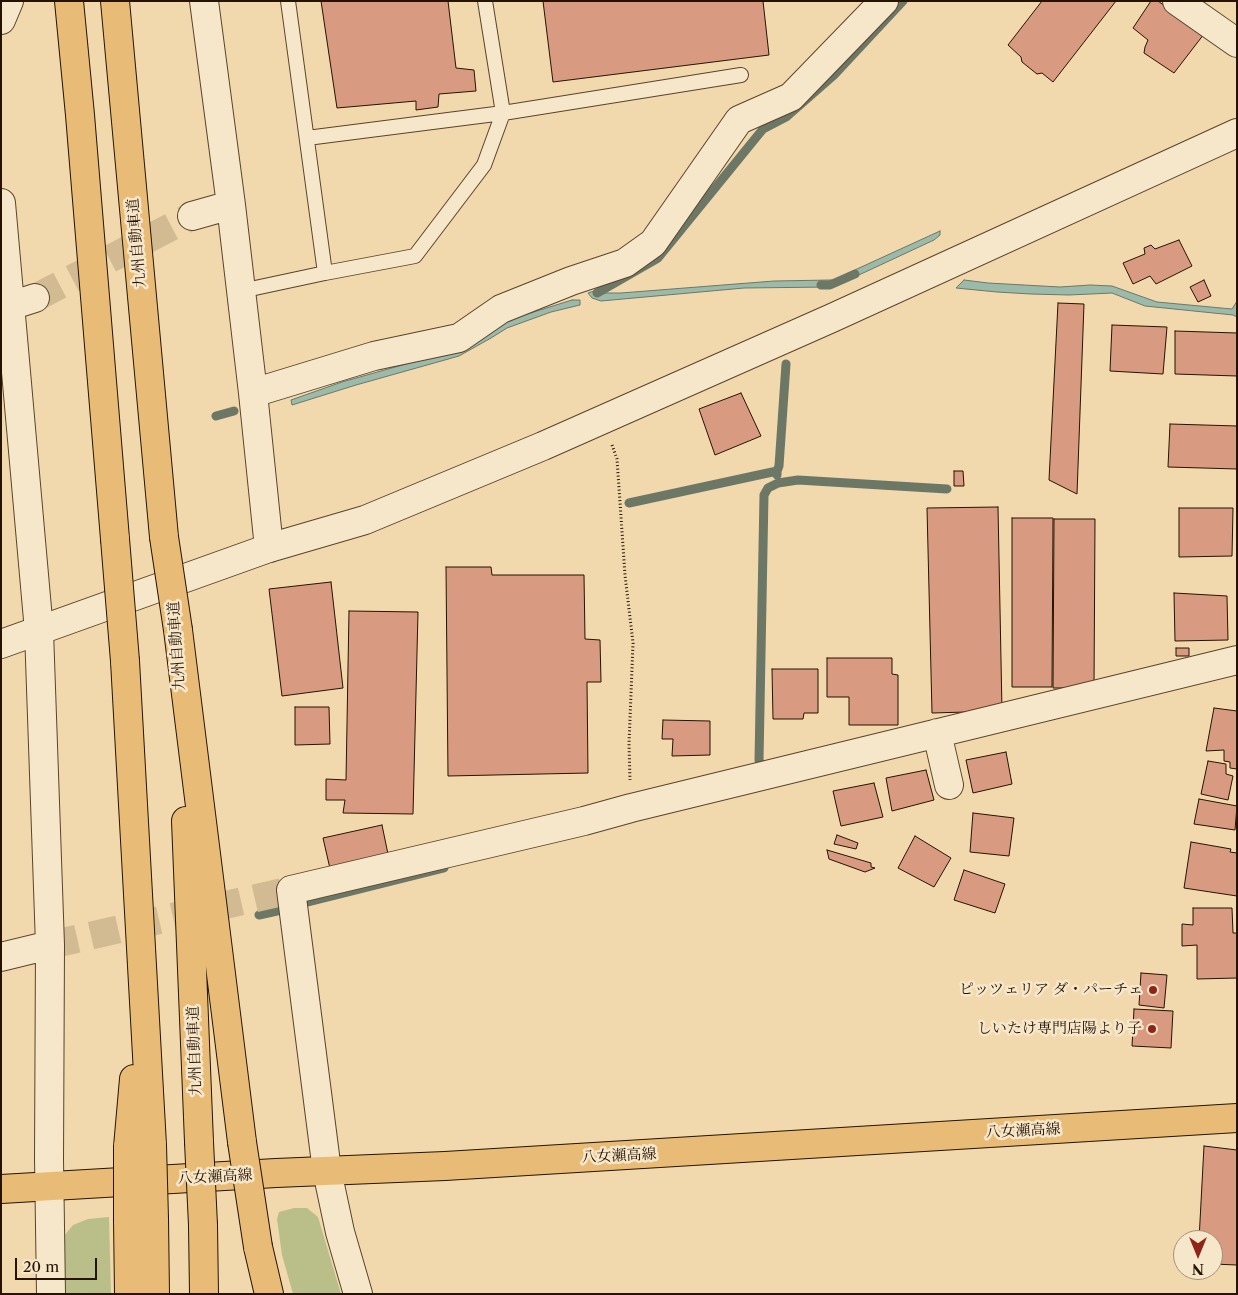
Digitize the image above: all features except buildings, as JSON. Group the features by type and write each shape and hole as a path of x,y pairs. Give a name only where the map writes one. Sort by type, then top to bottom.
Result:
{"main road":[{"path":"69,1 125,661 143,980 140,1146 128,1220 129,1294"},
{"name":"九州自動車道","path":"115,1 164,537 178,630 203,1226 204,1294"},
{"path":"178,630 242,1142 258,1247 269,1294"},
{"name":"八女瀬高線","path":"1,1189 455,1166 1237,1118"},
{"path":"140,1146 154,1219 156,1294"}],"street":[{"path":"1,20 9,1"},
{"path":"204,1 231,205 269,548"},
{"path":"253,393 374,356 458,338 501,309 571,281 625,263 653,243 739,120 791,97 884,1"},
{"path":"1177,1 1237,43"},
{"path":"1,644 269,548 365,520 543,446 832,318 1237,132"},
{"path":"1,204 22,302 8,355 39,631 50,945 50,1294"},
{"path":"192,216 231,205"},
{"path":"358,1294 340,1232 327,1171 291,890 584,821 1237,660"},
{"path":"937,733 949,785"},
{"path":"1,957 50,945"}],"lane":[{"path":"288,1 325,273"},
{"path":"241,291 415,256 484,165 503,113 485,1"},
{"path":"307,138 503,113 741,75"},
{"path":"257,1294 258,1247"}],"path":[{"path":"603,418 617,460 625,575 633,643 629,744 631,808"}],"green space":[{"path":"294,1208 307,1208 318,1217 341,1294 293,1294 282,1255 277,1219 279,1212"},
{"path":"109,1217 111,1294 61,1294 60,1241 73,1225 88,1219"}],"shaded area":[{"path":"940,231 940,235 934,240 846,281 846,274"},
{"path":"831,280 831,287 744,288 601,301 592,298 588,293 600,289 603,293 621,293 774,281"},
{"path":"964,280 1060,287 1112,286 1157,302 1232,309 1237,301 1237,317 1233,315 1145,306 1112,293 1031,294 956,288"},
{"path":"572,300 580,300 580,305 551,312 507,328 459,356 292,405 291,400 342,382 452,351 500,325 524,315"}],"waterway":[{"path":"597,293 658,258 763,129 786,117 835,74 903,1"},
{"path":"821,285 830,285 855,274"},
{"path":"777,475 786,364"},
{"path":"216,416 234,411"},
{"path":"629,503 777,471"},
{"path":"761,765 759,760 764,495 768,488 778,483 798,480 947,489"},
{"path":"308,902 444,868"},
{"path":"259,915 277,911"}],"tunnel":[{"path":"35,298 192,216"},
{"path":"50,945 291,890"}],"place":[{"name":"ピッツェリア ダ・パーチェ","path":"1153,990"},
{"name":"しいたけ専門店陽より子","path":"1152,1029"}]}
